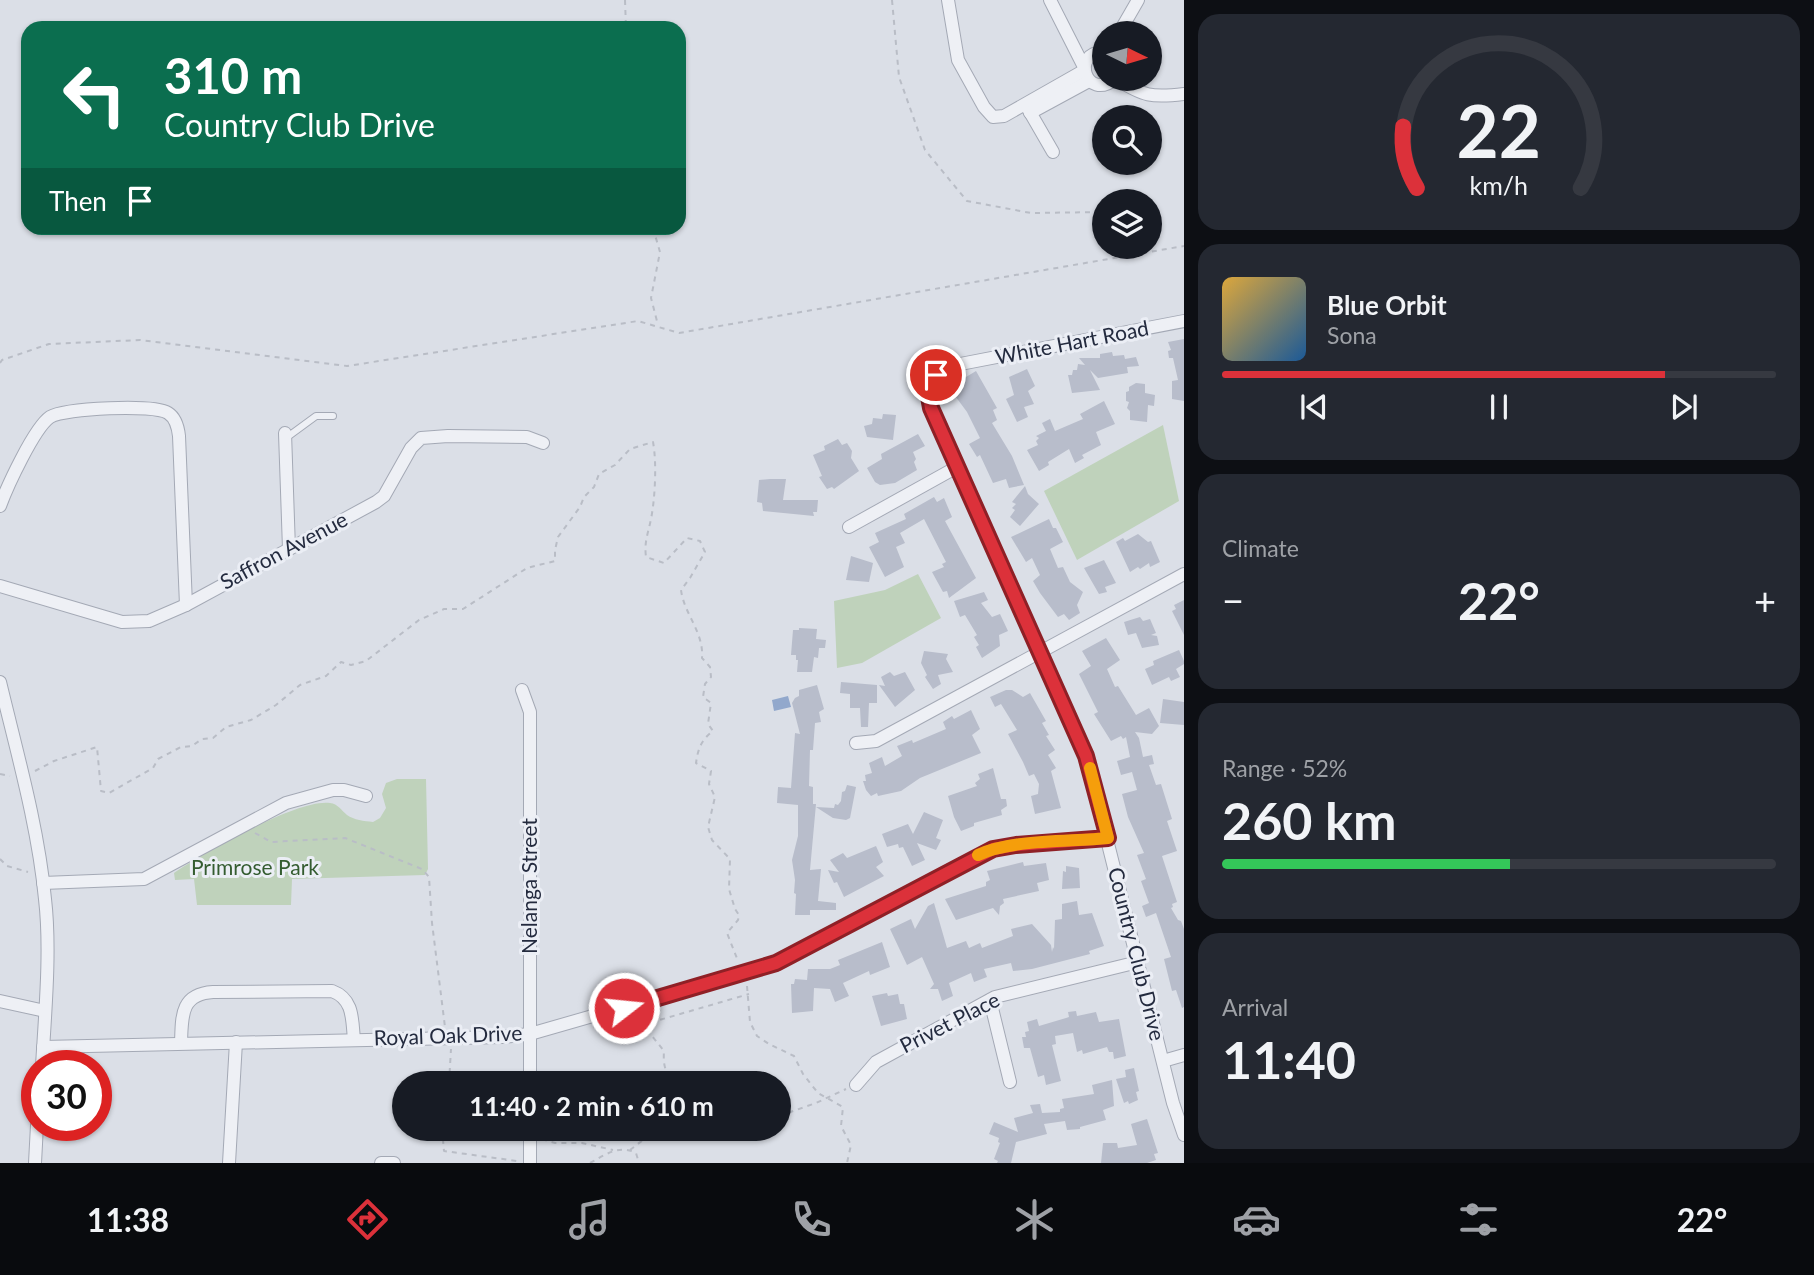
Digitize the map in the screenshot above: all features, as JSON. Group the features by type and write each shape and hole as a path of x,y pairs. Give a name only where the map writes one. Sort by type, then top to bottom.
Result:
{"street":[{"path":"948,0 957,56 990,115 999,117 1027,108 1092,58"},
{"path":"1050,0 1092,73"},
{"path":"1126,21 1138,0"},
{"path":"1136,91 1154,97 1184,93"},
{"path":"1027,108 1053,152"},
{"name":"White Hart Road","path":"961,364 1184,321"},
{"name":"Country Club Drive","path":"961,364 947,367 936,375 928,394 931,408 1086,756 1173,1103 1184,1135"},
{"path":"0,506 33,439 50,417 67,411 133,408 155,408 167,412 176,423 180,436 186,605"},
{"path":"285,435 289,549"},
{"name":"Saffron Avenue","path":"0,586 130,623 154,620 382,498 411,448 421,438 527,437 543,443"},
{"path":"849,527 957,467"},
{"path":"856,743 876,741 1184,574"},
{"path":"0,682 43,880 46,922 43,1050"},
{"name":"Nelanga Street","path":"522,690 530,711 530,1071"},
{"path":"43,880 144,878 286,803 333,790 366,796"},
{"name":"Royal Oak Drive","path":"43,1046 530,1034 776,963 993,849 1108,838"},
{"name":"Privet Place","path":"856,1085 876,1062 990,1000 1014,991 1138,962"},
{"path":"181,1043 185,1006 198,994 213,992 332,991 344,997 349,1005 354,1040"},
{"path":"990,1000 1010,1082"},
{"path":"0,1001 45,1012"},
{"path":"229,1163 236,1042"},
{"path":"1163,1061 1184,1055"},
{"path":"34,1163 36,1141"},
{"path":"528,1163 529,1141"},
{"path":"381,1163 394,1163"}],"lane":[{"path":"285,435 316,416 333,416"}],"path":[{"path":"625,0 626,21"},
{"path":"892,0 899,77 925,150 967,201 1031,213 1092,212"},
{"path":"655,235 660,252 650,298 658,327"},
{"path":"1162,250 1184,246"},
{"path":"0,363 49,344 140,340 347,366 638,321 679,333 1111,259"},
{"path":"253,832 271,842 345,838 422,869 429,877 432,923 451,1051 450,1071"},
{"path":"0,859 7,866 43,880"},
{"path":"666,1071 664,1051 648,1031 656,1021 749,995"},
{"path":"791,1112 856,1085"},
{"path":"843,1107 841,1126 851,1145 846,1163"},
{"path":"443,1141 444,1151 510,1158 528,1163"},
{"path":"550,1141 630,1150 636,1153 639,1163"},
{"path":"630,1150 642,1141"},
{"path":"590,1163 613,1150"}],"green space":[{"path":"1163,425 1179,501 1077,560 1044,491"},
{"path":"918,574 941,618 862,663 837,668 834,601 885,590"},
{"name":"Primrose Park","path":"397,779 426,779 428,869 425,875 292,879 291,905 197,905 194,879 175,880 174,873 206,853 250,829 296,809 330,803 353,818 373,822 380,818 386,808 382,794 386,783"}],"water":[{"path":"788,696 791,707 774,711 772,700"}],"building":[{"path":"1184,339 1184,401 1172,399 1172,381 1178,380 1173,358 1169,358 1168,351 1171,350 1168,342"},
{"path":"1112,352 1113,356 1124,355 1125,359 1136,357 1139,366 1127,367 1128,373 1098,378 1090,370 1100,390 1072,393 1068,375 1077,370 1078,364 1085,365 1079,358 1100,358 1100,354"},
{"path":"1027,369 1035,386 1028,391 1034,404 1024,407 1028,417 1017,422 1006,399 1014,395 1009,377"},
{"path":"976,371 997,408 993,410 997,420 992,423 1012,456 1024,485 1009,488 1006,479 993,483 980,455 977,457 969,444 980,438 967,412 947,385 958,376 961,380"},
{"path":"1136,383 1145,384 1145,393 1155,395 1154,406 1148,405 1147,422 1130,420 1126,392"},
{"path":"1104,401 1115,424 1096,432 1101,445 1082,455 1084,458 1075,463 1069,449 1039,471 1027,450 1038,445 1036,441 1039,438 1036,436 1046,431 1042,423 1050,419 1055,431 1083,419 1080,414"},
{"path":"883,414 896,415 893,440 867,437 864,426 872,424 873,418 882,419"},
{"path":"918,434 925,446 913,452 917,470 895,483 880,485 875,482 867,468 882,459 881,454"},
{"path":"838,439 842,445 847,443 852,451 851,458 859,471 834,489 827,489 819,477 822,476 813,455 825,450 824,446"},
{"path":"786,479 783,500 818,500 814,516 763,511 762,503 757,502 759,480"},
{"path":"1025,486 1028,494 1039,504 1020,526 1010,517 1016,504 1012,502"},
{"path":"934,497 937,502 944,498 952,517 945,521 976,578 949,598 947,591 943,592 932,572 944,567 942,564 946,562 924,519 900,533 905,543 896,547 904,567 885,577 869,547 879,542 875,533 906,519 904,514"},
{"path":"1049,519 1063,542 1050,549 1058,568 1063,567 1070,582 1083,592 1077,605 1080,613 1069,620 1064,614 1058,617 1040,593 1033,581 1040,575 1032,558 1026,562 1011,537"},
{"path":"1138,534 1148,542 1151,541 1160,562 1150,567 1149,563 1130,572 1116,542 1123,538 1125,541"},
{"path":"851,556 873,563 869,582 846,580"},
{"path":"1104,560 1116,583 1105,587 1107,592 1099,594 1084,568"},
{"path":"984,592 988,600 981,603 992,617 1000,614 1008,631 999,635 1000,646 982,658 976,647 979,645 974,637 977,635 965,615 960,617 954,601"},
{"path":"1184,600 1184,635 1172,611 1176,609 1174,605"},
{"path":"1140,617 1143,621 1150,619 1156,633 1151,635 1157,636 1159,645 1142,648 1136,633 1128,635 1124,622"},
{"path":"817,629 816,639 826,640 825,648 819,648 818,658 814,657 812,672 797,672 798,660 796,655 791,655 793,630"},
{"path":"1106,638 1120,660 1107,669 1115,687 1118,686 1136,715 1149,708 1159,726 1152,734 1135,732 1143,757 1152,755 1154,764 1149,765 1156,785 1161,784 1172,819 1167,821 1177,851 1162,856 1177,902 1172,904 1171,908 1184,929 1182,1008 1176,990 1172,991 1164,959 1171,957 1156,913 1146,917 1142,906 1149,903 1141,881 1146,879 1137,855 1144,853 1128,817 1122,794 1137,790 1132,772 1121,775 1117,761 1130,757 1126,737 1123,739 1121,736 1111,741 1094,714 1098,712 1079,674 1091,666 1082,651"},
{"path":"1179,650 1184,661 1184,664 1176,669 1180,677 1171,681 1169,677 1152,685 1145,669 1154,665 1153,661"},
{"path":"924,651 948,654 946,659 953,672 938,675 941,684 933,689 925,677 927,675 921,663"},
{"path":"890,672 894,676 905,672 915,690 895,707 879,685 885,686 881,677"},
{"path":"841,682 877,685 877,703 869,703 868,727 861,727 860,708 850,708 850,694 840,693"},
{"path":"817,685 824,709 819,712 821,722 815,723 813,750 810,750 809,786 813,787 813,804 816,804 810,870 821,869 818,901 836,903 836,910 810,910 810,915 795,915 796,894 792,860 798,836 798,805 777,803 778,787 791,788 795,733 800,734 792,703 799,696 799,690"},
{"path":"1012,690 1023,697 1030,693 1046,721 1042,723 1055,750 1048,755 1056,768 1051,771 1061,808 1035,814 1031,796 1038,794 1039,784 1034,774 1029,776 1008,734 1017,730 1001,704 995,707 990,697"},
{"path":"1163,699 1184,702 1184,725 1160,723"},
{"path":"971,710 980,729 972,735 981,753 920,778 901,791 871,796 866,790 863,781 866,781 865,775 872,773 869,763 882,757 885,766 902,756 897,746 912,740 913,743 946,729 943,722"},
{"path":"993,768 1001,799 1006,799 1007,806 1001,810 1002,815 974,823 974,826 961,831 948,796 977,786 975,783 980,779 978,774"},
{"path":"847,785 856,787 850,818 833,818 816,807 834,808 835,804 838,805 841,801 842,792"},
{"path":"924,812 943,820 936,838 941,840 936,850 917,843 925,860 912,866 903,847 899,848 898,844 887,847 882,834 908,824 913,834"},
{"path":"876,846 883,862 876,867 884,876 844,897 828,870 839,872 830,860 843,853 847,858"},
{"path":"1023,862 1024,866 1046,863 1049,880 1037,883 1039,891 1003,899 999,915 993,908 956,920 945,899 986,886 986,882 990,880 987,871"},
{"path":"1066,866 1079,868 1080,888 1062,889"},
{"path":"1077,901 1079,915 1092,913 1104,946 1089,951 1090,954 1032,969 1013,971 1011,963 984,969 987,977 974,982 971,973 949,983 953,996 942,1001 938,989 930,989 934,984 922,957 907,965 890,929 911,919 915,929 928,906 934,903 947,948 966,941 969,948 980,943 982,948 1013,936 1011,929 1032,924 1051,945 1052,952 1055,920 1062,919 1062,904"},
{"path":"882,942 890,967 870,975 869,971 843,983 849,996 835,1002 830,989 814,988 813,1011 792,1013 791,984 794,984 795,979 807,980 808,969 830,969 840,965 838,960"},
{"path":"887,993 888,996 898,994 900,1004 904,1004 907,1019 881,1026 872,996"},
{"path":"1076,1011 1077,1016 1096,1012 1099,1022 1119,1019 1126,1056 1114,1059 1113,1052 1109,1052 1107,1047 1083,1054 1082,1050 1077,1052 1073,1033 1055,1036 1056,1044 1052,1045 1061,1081 1046,1085 1044,1075 1038,1077 1030,1048 1024,1048 1022,1037 1026,1037 1025,1032 1029,1031 1027,1022 1037,1019 1039,1026 1069,1017 1068,1012"},
{"path":"1134,1068 1139,1091 1136,1092 1138,1100 1124,1103 1116,1079 1126,1077 1125,1070"},
{"path":"1112,1080 1114,1106 1103,1110 1106,1120 1080,1129 1067,1130 1065,1121 1044,1124 1047,1134 1016,1142 1011,1163 997,1163 994,1159 1000,1143 999,1138 989,1134 994,1122 1018,1132 1014,1118 1033,1113 1030,1105 1040,1104 1042,1113 1060,1112 1060,1109 1064,1108 1062,1099 1094,1094 1092,1085"},
{"path":"1147,1119 1158,1153 1154,1154 1156,1160 1147,1163 1101,1163 1103,1143 1117,1143 1118,1148 1137,1145 1131,1124"}],"slow traffic":[{"path":"978,855 1016,845 1108,838 1090,768"}],"route":[{"path":"624,1008 776,963 993,849 1108,838 1086,756 931,408 928,391 936,375"}]}
